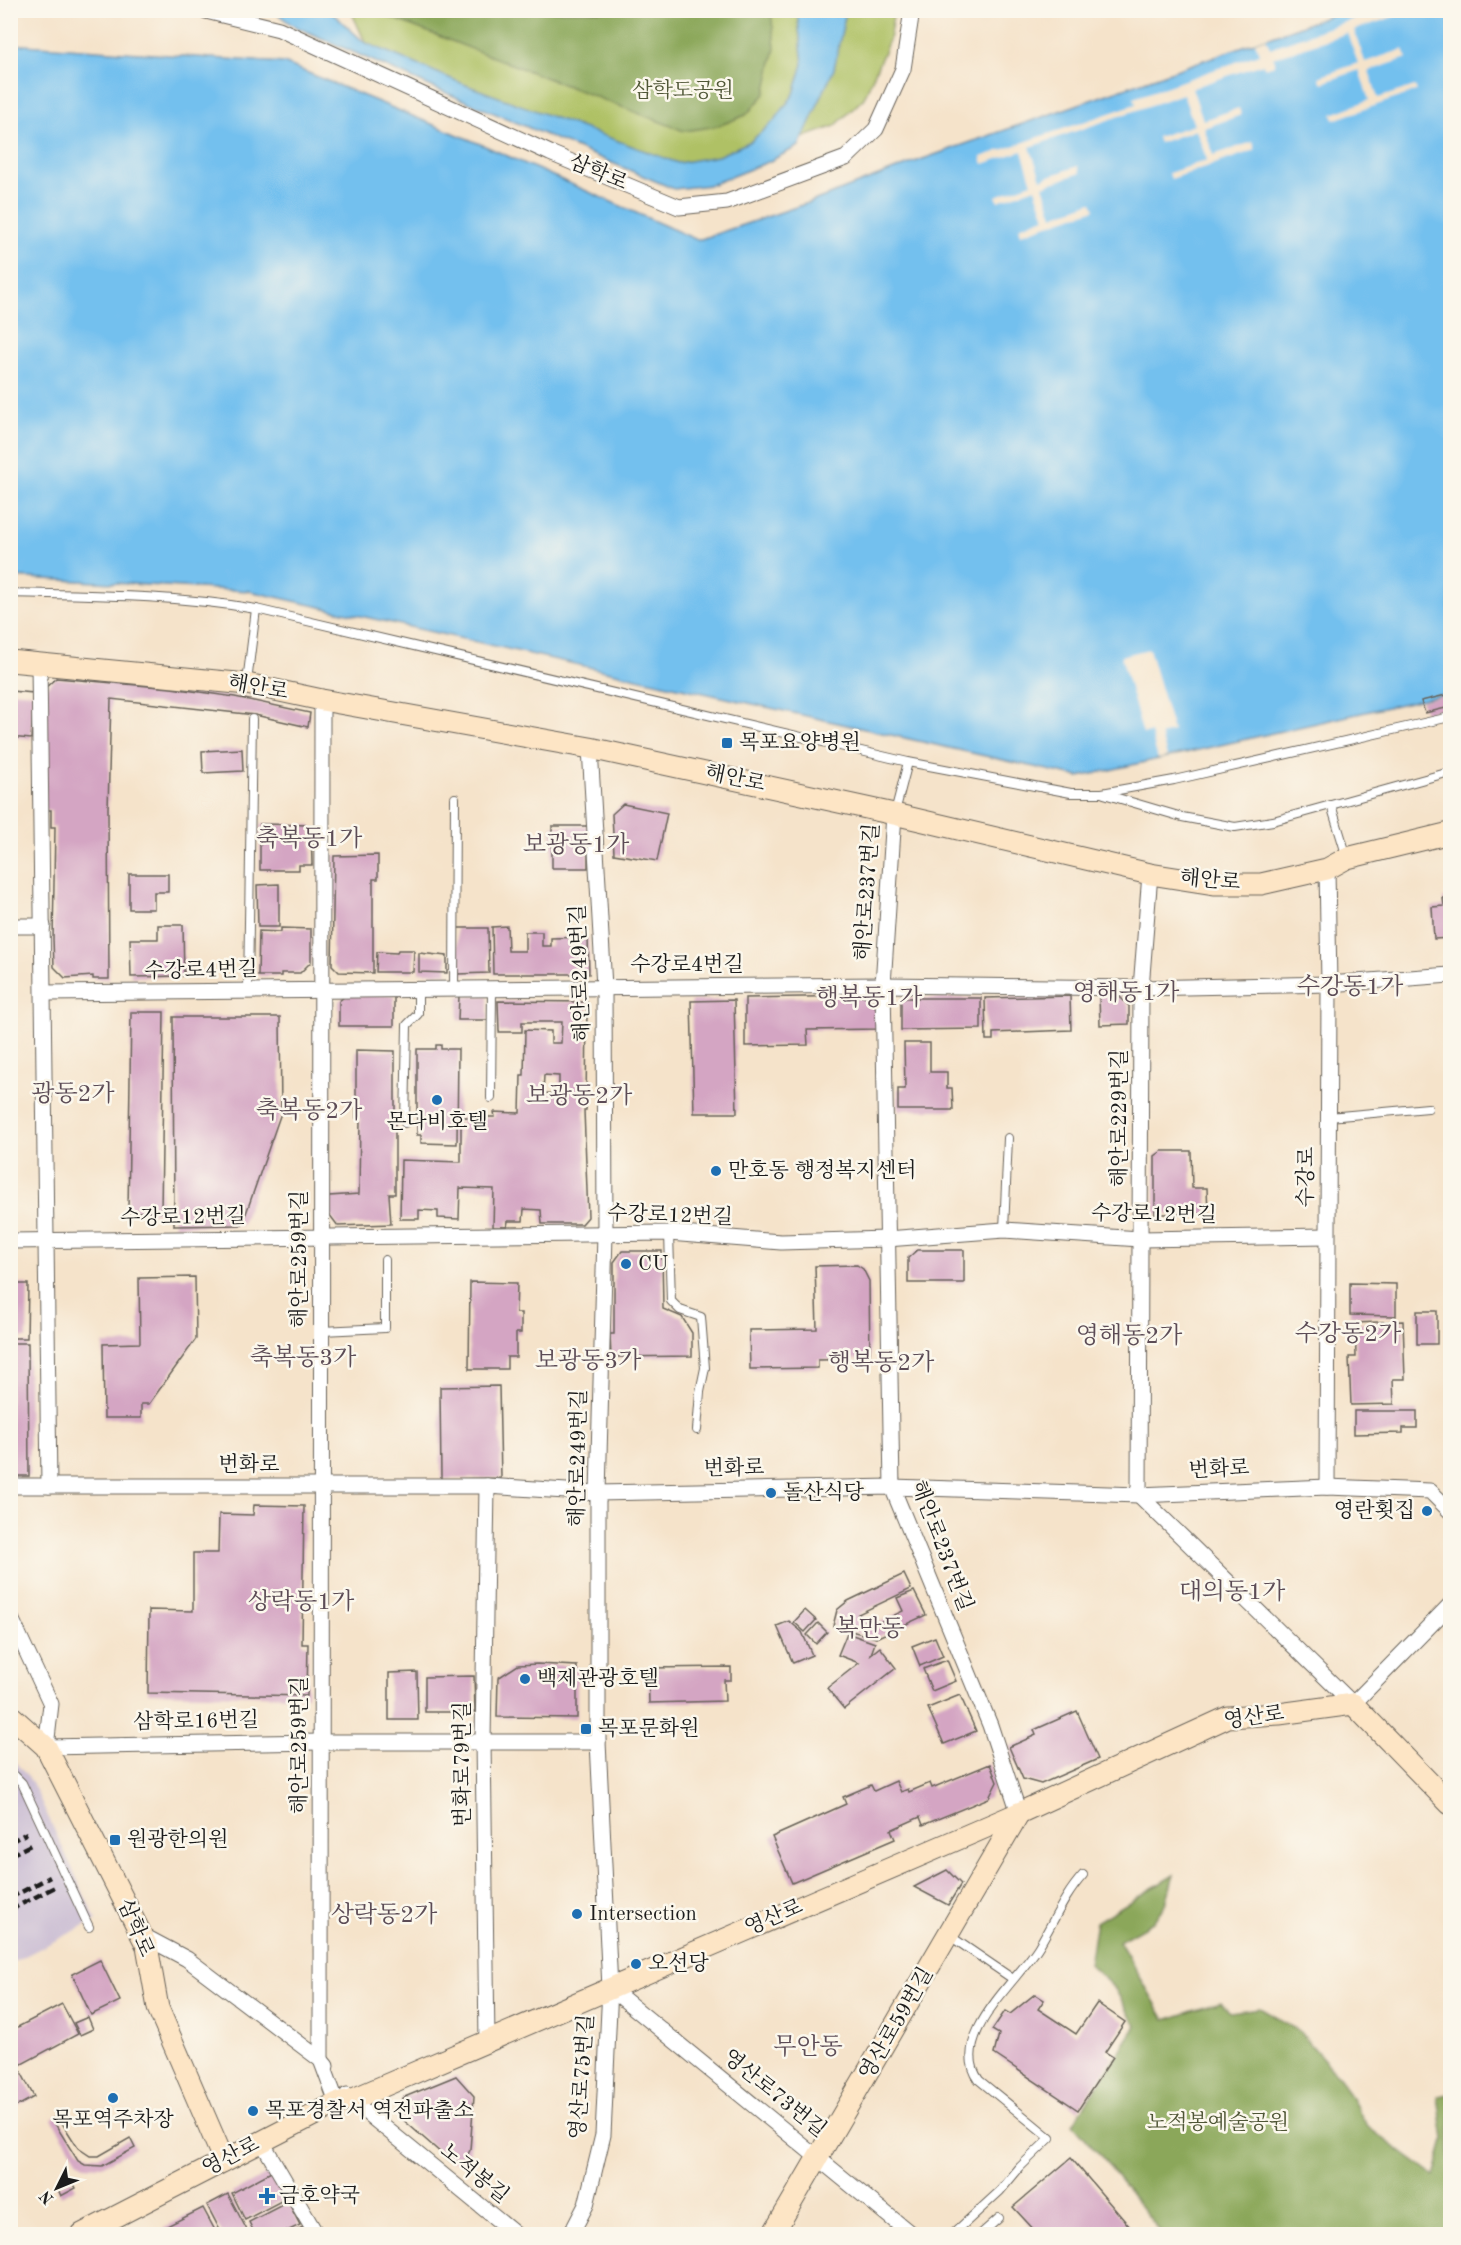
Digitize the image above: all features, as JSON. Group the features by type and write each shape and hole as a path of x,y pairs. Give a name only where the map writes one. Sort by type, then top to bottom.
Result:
{"street":[{"name":"삼학로","path":"202,10 279,29 550,153 679,207 727,202 846,158 876,129 903,69 912,10"},
{"name":"해안로","path":"10,661 247,684 321,700 590,748 894,814 1150,874 1214,885 1262,884 1327,869 1347,858 1450,833"},
{"path":"39,663 49,1486"},
{"name":"해안로259번길","path":"321,700 323,1486 320,1742 321,2060"},
{"name":"해안로249번길","path":"590,748 604,987 605,1234 598,1494 598,1742 610,1988"},
{"name":"해안로237번길","path":"894,814 883,985 892,1487 990,1725 1019,1813"},
{"name":"수강로","path":"1327,869 1329,984 1327,1486"},
{"name":"해안로229번길","path":"1139,1495 1141,988 1150,874"},
{"path":"10,926 43,926"},
{"name":"수강로4번길","path":"44,993 883,985 1141,988 1329,984 1450,975"},
{"name":"수강로12번길","path":"10,1241 669,1233 782,1242 886,1239 1004,1230 1140,1239 1327,1236"},
{"name":"번화로","path":"10,1486 487,1486 598,1494 892,1487 1139,1495 1327,1486 1430,1491 1450,1511"},
{"name":"번화로79번길","path":"487,1486 483,1742 487,2042"},
{"path":"1139,1495 1353,1704 1450,1804"},
{"path":"1353,1704 1450,1605"},
{"path":"10,1616 51,1704 46,1747"},
{"name":"영산로","path":"82,2235 344,2102 1019,1813 1228,1717 1279,1714 1353,1704"},
{"name":"삼학로","path":"10,1715 46,1747 147,1946 158,2008 224,2161"},
{"name":"삼학로16번길","path":"46,1747 320,1742 598,1742"},
{"name":"영산로59번길","path":"773,2235 950,1935 1019,1813"},
{"name":"노적봉길","path":"140,1934 187,1959 321,2060 344,2102 515,2235"},
{"name":"영산로73번길","path":"610,1988 912,2235"},
{"name":"영산로75번길","path":"571,2235 586,2205 603,2135 610,1988"},
{"path":"262,2142 316,2235"}],"lane":[{"path":"10,593 127,595 222,603 256,609 908,762 1071,793 1102,794 1174,780 1450,717"},
{"path":"247,684 256,609"},
{"path":"248,991 252,719"},
{"path":"894,814 908,762"},
{"path":"1102,794 1182,818 1235,827 1274,821 1450,772"},
{"path":"454,989 455,798"},
{"path":"1331,804 1347,858"},
{"path":"491,1098 492,988"},
{"path":"405,1123 407,1025 418,1014 418,989"},
{"path":"1329,1117 1428,1108"},
{"path":"1004,1230 1008,1138"},
{"path":"669,1233 671,1301 680,1310 701,1317 705,1368 700,1392 697,1430"},
{"path":"322,1331 385,1328 385,1260"},
{"path":"10,1771 22,1783 89,1927"},
{"path":"953,2235 1000,2191 1020,2167 1050,2138 979,2080 974,2073 970,2050 978,2028 1038,1947 1069,1891 1083,1875"},
{"path":"950,1935 1013,1979"},
{"path":"981,2235 999,2218"}],"shaded area":[{"path":"10,1756 32,1782 96,1920 11,1963"}],"green space":[{"name":"삼학도공원","path":"351,11 894,11 889,40 864,98 835,126 717,169 671,174 366,44"},
{"path":"378,11 771,11 775,48 765,94 746,115 718,126 684,131"},
{"name":"노적봉예술공원","path":"1174,1875 1166,1903 1153,1922 1119,1941 1165,2020 1220,2002 1230,2012 1260,2008 1299,2031 1341,2079 1368,2127 1434,2176 1444,2140 1438,2096 1450,2094 1450,2234 1162,2234 1073,2124 1136,2026 1115,1989 1089,1964 1096,1922"}],"water":[{"path":"274,11 330,11 364,42 466,85 678,163 718,156 751,141 775,120 794,94 803,64 797,11 846,11 834,69 799,146 768,162 710,185 674,189 292,25"},
{"path":"1343,11 1450,11 1450,693 1079,777 249,591 11,577 10,44 284,63 485,146 695,239 701,239 808,203 920,160"}],"pier":[{"path":"1379,10 1411,11 1354,30 1365,62 1404,49 1407,58 1369,71 1378,98 1415,86 1417,91 1334,120 1332,114 1369,100 1359,70 1322,83 1319,77 1358,63 1347,33 1273,58 1275,65 1264,68 1263,64 1192,88 1203,120 1239,108 1241,115 1204,128 1213,155 1253,142 1255,150 1171,179 1169,173 1207,160 1196,130 1159,143 1157,137 1194,125 1183,94 1030,147 1041,179 1078,166 1080,173 1043,186 1053,216 1092,202 1095,209 1021,234 1019,227 1045,217 1035,188 998,201 996,196 1032,183 1022,151 983,164 981,157 1136,104 1134,98 1259,54 1255,42 1266,38 1270,48"},
{"path":"1149,649 1173,731 1161,735 1167,757 1158,759 1151,733 1143,734 1121,656"}],"building":[{"path":"56,678 171,688 235,697 310,713 308,727 255,715 111,699 108,809 109,979 93,979 93,976 65,978 54,967 55,827 51,827 51,810 43,810 43,690"},
{"path":"10,691 34,693 31,739 10,737"},
{"path":"1450,694 1450,707 1425,713 1421,701"},
{"path":"242,749 243,771 203,773 202,751"},
{"path":"623,804 667,813 657,861 614,854 612,814"},
{"path":"260,824 311,825 312,865 299,865 299,870 260,870"},
{"path":"552,826 588,826 588,868 552,868"},
{"path":"378,855 378,879 373,879 373,973 339,972 332,965 334,856"},
{"path":"129,874 168,874 168,892 154,892 154,909 129,909"},
{"path":"279,884 279,927 258,927 257,885"},
{"path":"1443,898 1450,898 1450,938 1434,939 1432,907 1444,906"},
{"path":"158,925 183,925 184,976 131,977 130,939 158,939"},
{"path":"507,926 508,951 525,951 525,932 542,932 542,946 551,946 551,938 588,937 589,974 493,974 492,927"},
{"path":"281,928 311,929 311,962 300,973 258,976 259,931 281,932"},
{"path":"457,928 488,928 489,973 457,974"},
{"path":"398,950 414,950 413,972 376,972 377,952 397,953"},
{"path":"419,953 447,956 447,973 419,972"},
{"path":"347,995 394,995 394,1026 339,1026 339,1001"},
{"path":"1118,995 1129,1006 1129,1024 1100,1025 1099,996"},
{"path":"459,996 488,996 488,1020 458,1020"},
{"path":"866,996 878,1010 879,1029 807,1030 808,1045 745,1046 745,998"},
{"path":"1070,996 1071,1030 993,1033 993,1040 986,1040 985,998"},
{"path":"901,998 981,998 981,1029 901,1030"},
{"path":"734,1000 737,1113 694,1113 691,1001"},
{"path":"498,1001 587,1002 586,1110 584,1110 588,1217 582,1224 542,1224 541,1210 524,1209 523,1221 508,1221 507,1227 493,1227 494,1189 460,1188 459,1219 438,1218 438,1211 419,1210 419,1219 400,1219 401,1160 461,1162 461,1117 495,1117 494,1112 520,1113 525,1030 551,1031 551,1043 561,1043 562,1022 522,1022 522,1032 499,1032","holes":["544,1075 559,1076 559,1094 543,1093"]},
{"path":"131,1012 164,1012 161,1212 128,1212"},
{"path":"173,1017 280,1017 281,1113 242,1225 174,1226"},
{"path":"904,1043 930,1043 930,1072 947,1072 947,1088 952,1088 953,1110 898,1110 898,1089 905,1089"},
{"name":"몬다비호텔","path":"436,1045 441,1045 441,1049 458,1049 457,1144 421,1143 421,1135 417,1135 417,1049 436,1049"},
{"path":"356,1050 395,1051 395,1194 389,1194 391,1224 338,1226 329,1214 329,1196 359,1194 360,1118 356,1118"},
{"path":"1162,1151 1191,1151 1192,1188 1207,1188 1208,1214 1155,1214 1155,1156"},
{"path":"917,1250 964,1250 964,1283 908,1283 908,1258"},
{"path":"622,1251 662,1251 663,1309 682,1317 692,1333 692,1356 611,1357 610,1334 614,1334 614,1262"},
{"path":"857,1265 863,1269 869,1281 870,1359 818,1360 818,1368 750,1369 749,1330 817,1329 815,1266"},
{"path":"195,1277 196,1339 149,1404 141,1404 141,1418 104,1418 103,1344 140,1343 139,1278"},
{"path":"470,1282 517,1283 516,1313 521,1313 521,1333 516,1333 516,1357 507,1357 507,1369 469,1369"},
{"path":"1350,1283 1396,1284 1396,1316 1350,1315"},
{"path":"10,1284 28,1284 27,1338 10,1338"},
{"path":"1417,1311 1437,1311 1437,1344 1417,1344"},
{"path":"1403,1321 1405,1379 1393,1379 1394,1404 1351,1405 1349,1357 1356,1357 1355,1323"},
{"path":"10,1343 28,1343 29,1476 10,1476"},
{"path":"499,1386 501,1478 441,1479 440,1387"},
{"path":"1354,1411 1417,1411 1417,1428 1403,1428 1403,1433 1354,1434"},
{"path":"254,1505 304,1506 302,1644 308,1644 307,1696 148,1693 149,1610 193,1611 193,1553 218,1553 219,1514 253,1515"},
{"path":"904,1574 911,1589 858,1614 874,1625 903,1611 897,1598 914,1591 926,1615 876,1638 833,1626 837,1610 848,1601"},
{"path":"805,1610 816,1620 805,1632 794,1622"},
{"path":"789,1621 802,1632 812,1655 793,1663 777,1626"},
{"path":"818,1623 827,1632 816,1644 807,1635"},
{"path":"847,1633 875,1643 871,1654 880,1647 896,1668 844,1709 827,1688 859,1663 838,1655"},
{"path":"935,1637 943,1656 920,1666 912,1646"},
{"path":"947,1660 956,1681 932,1691 923,1669"},
{"path":"518,1665 577,1666 577,1718 497,1717 498,1678"},
{"path":"731,1667 731,1680 724,1680 725,1701 649,1703 648,1668"},
{"path":"417,1672 418,1720 389,1720 389,1673"},
{"path":"474,1676 475,1712 425,1712 425,1677"},
{"path":"960,1695 976,1731 944,1744 928,1708"},
{"path":"1077,1711 1098,1759 1041,1784 1023,1779 1009,1747 1036,1735 1034,1730"},
{"path":"990,1764 997,1782 989,1798 923,1825 920,1817 891,1830 895,1839 792,1883 772,1837 846,1804 843,1797 871,1785 874,1791 896,1781 901,1792 908,1789 909,1792 930,1783 932,1788"},
{"path":"947,1870 961,1884 948,1905 914,1887"},
{"path":"100,1960 120,2001 91,2015 72,1974"},
{"path":"1035,1994 1044,2000 1038,2009 1076,2034 1097,2003 1125,2022 1105,2052 1113,2057 1078,2110 994,2054 999,2034 992,2030 1005,2011 1010,2014"},
{"path":"62,2004 78,2034 18,2066 34,2097 10,2110 10,2031"},
{"path":"88,2017 93,2029 80,2035 74,2023"},
{"path":"456,2076 474,2096 470,2150 465,2161 450,2161 400,2117 402,2098"},
{"path":"57,2115 78,2148 90,2156 99,2156 130,2138 135,2148 102,2166 85,2165 78,2161 52,2119"},
{"path":"1071,2158 1136,2234 1038,2234 1013,2207"},
{"path":"273,2171 287,2198 245,2220 232,2193"},
{"path":"71,2179 76,2188 61,2196 57,2187"},
{"path":"228,2194 249,2234 222,2234 207,2205"},
{"path":"288,2202 300,2225 281,2234 255,2234 249,2222"},
{"path":"203,2208 217,2234 166,2234 163,2228"},
{"path":"303,2227 307,2234 289,2234"}],"railway":[{"path":"10,1842 27,1833"},
{"path":"10,1855 33,1844"},
{"path":"10,1898 50,1877"},
{"path":"10,1910 55,1887"}],"place":[{"name":"목포요양병원","path":"727,743"},
{"name":"몬다비호텔","path":"437,1100"},
{"name":"만호동 행정복지센터","path":"716,1171"},
{"name":"CU","path":"626,1264"},
{"name":"돌산식당","path":"771,1493"},
{"name":"영란횟집","path":"1427,1511"},
{"name":"백제관광호텔","path":"525,1679"},
{"name":"목포문화원","path":"586,1729"},
{"name":"원광한의원","path":"115,1840"},
{"name":"Intersection","path":"577,1914"},
{"name":"오선당","path":"636,1964"},
{"name":"목포역주차장","path":"113,2098"},
{"name":"목포경찰서 역전파출소","path":"253,2111"},
{"name":"금호약국","path":"267,2196"}],"district":[{"name":"축복동1가","path":"309,840"},
{"name":"보광동1가","path":"576,846"},
{"name":"수강동1가","path":"1350,988"},
{"name":"영해동1가","path":"1126,994"},
{"name":"행복동1가","path":"869,999"},
{"name":"광동2가","path":"73,1095"},
{"name":"보광동2가","path":"579,1097"},
{"name":"축복동2가","path":"309,1112"},
{"name":"수강동2가","path":"1348,1335"},
{"name":"영해동2가","path":"1129,1337"},
{"name":"축복동3가","path":"303,1359"},
{"name":"보광동3가","path":"588,1362"},
{"name":"행복동2가","path":"881,1364"},
{"name":"대의동1가","path":"1232,1593"},
{"name":"상락동1가","path":"301,1603"},
{"name":"복만동","path":"870,1630"},
{"name":"상락동2가","path":"384,1916"},
{"name":"무안동","path":"808,2048"}]}
